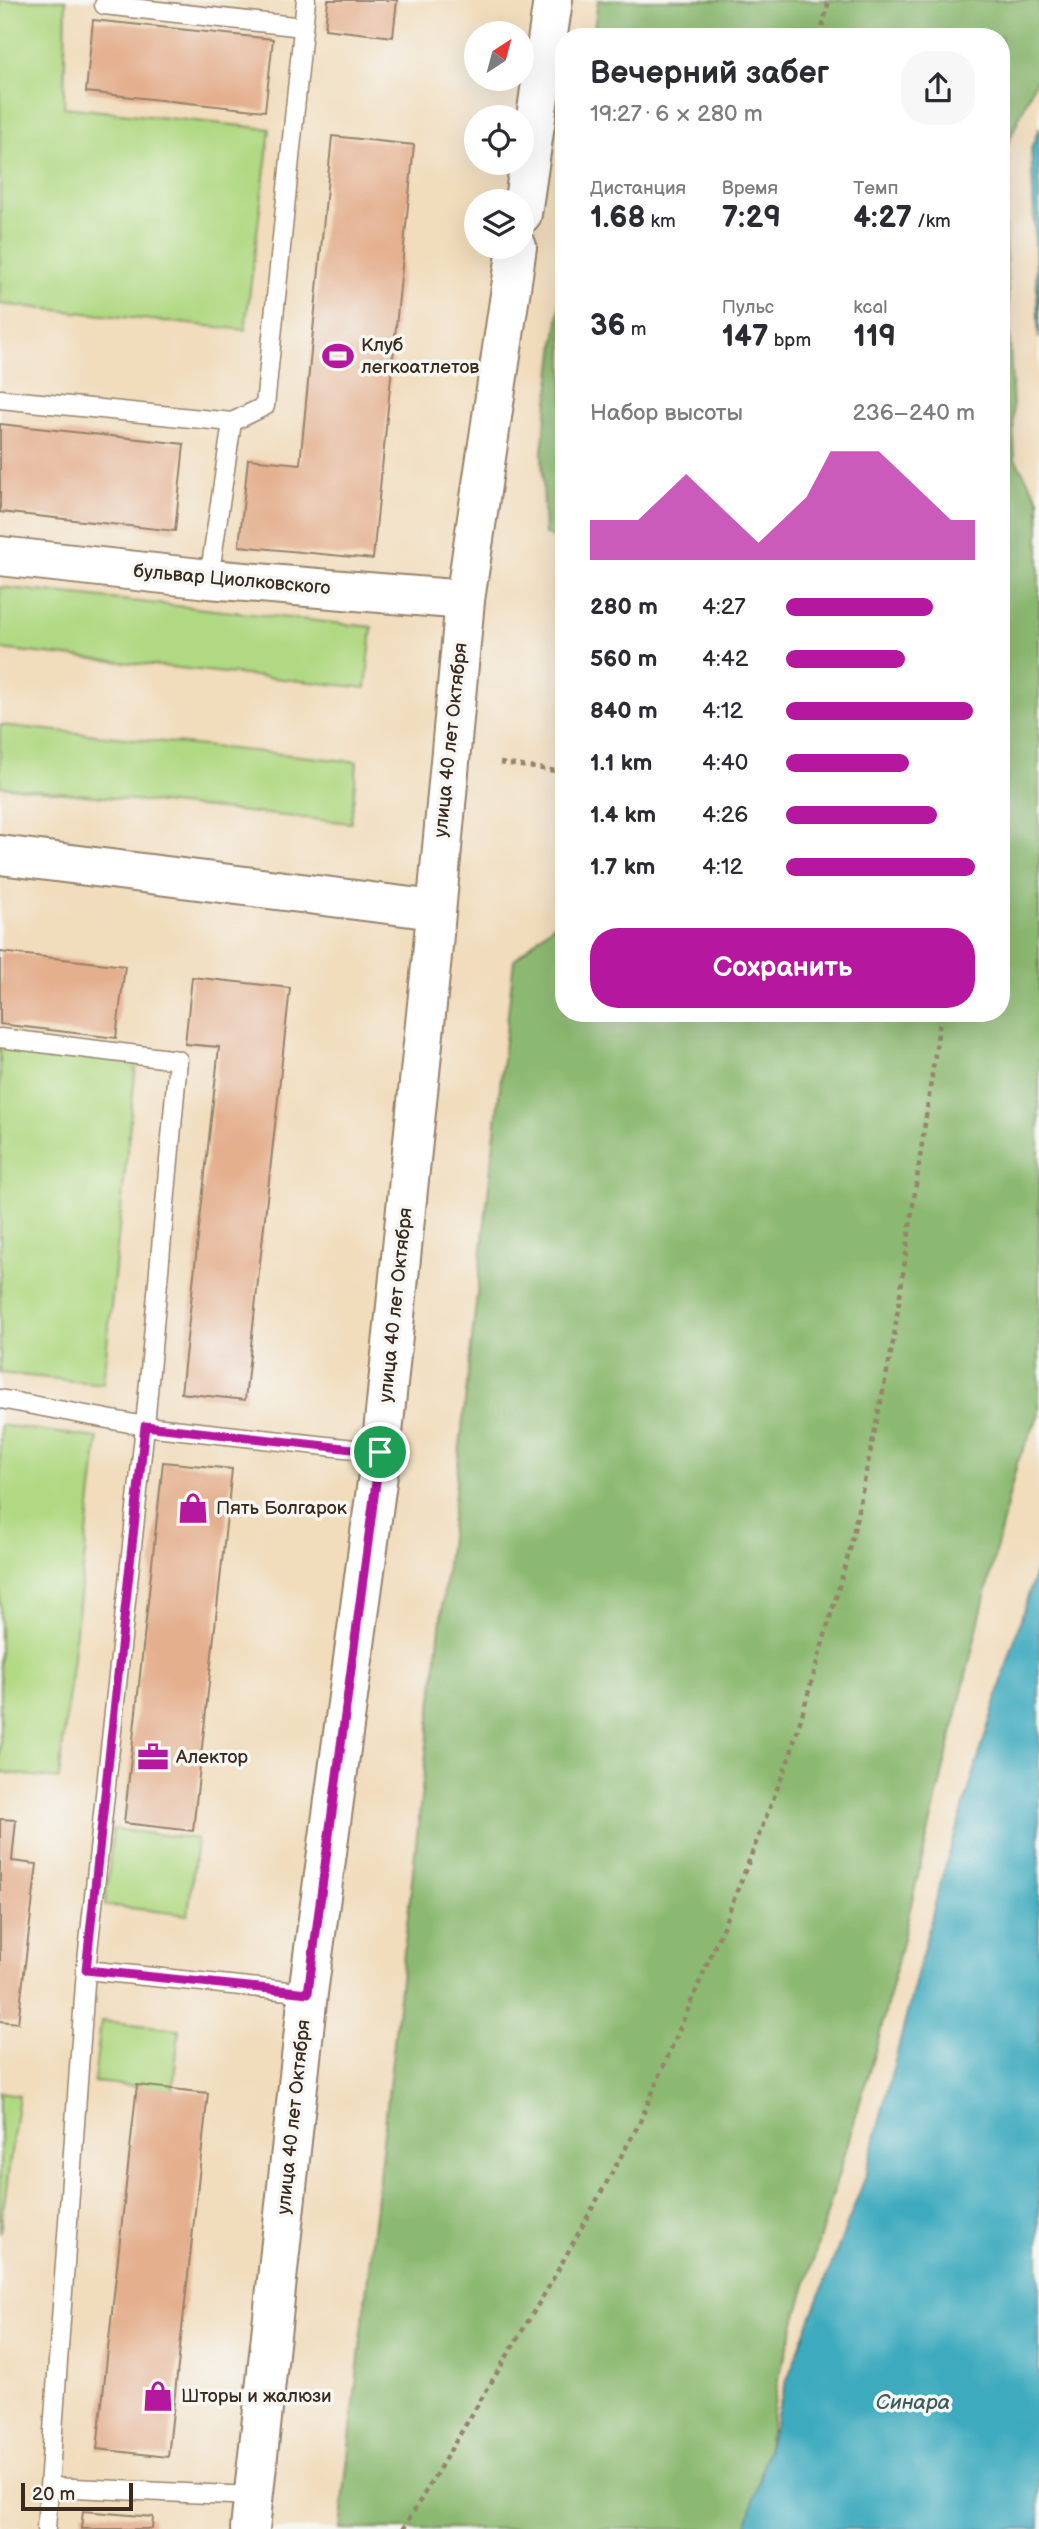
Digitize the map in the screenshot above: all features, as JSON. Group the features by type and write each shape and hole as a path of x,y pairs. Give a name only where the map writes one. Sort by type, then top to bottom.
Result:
{"street":[{"path":"526,189 553,0"},
{"name":"улица 40 лет Октября","path":"252,2512 308,1993 380,1452 465,600 515,259"},
{"name":"бульвар Циолковского","path":"0,556 209,579 465,600"},
{"path":"0,855 435,911"}],"lane":[{"path":"0,399 232,422 265,406 306,0"},
{"path":"104,5 303,27"},
{"path":"209,579 232,422"},
{"path":"0,1038 178,1060 145,1426 86,1970 46,2529"},
{"path":"0,1399 145,1426 380,1452"},
{"path":"86,1970 308,1993"},
{"path":"51,2487 252,2512"}],"path":[{"path":"822,28 829,0"},
{"path":"500,763 555,771"},
{"path":"403,2529 548,2287 639,2124 723,1927 790,1756 850,1549 893,1343 940,1022"}],"green space":[{"path":"0,0 66,0 64,107 270,129 245,330 0,304"},
{"path":"598,0 1039,0 1039,73 1010,138 1010,28 594,28"},
{"path":"1010,342 1015,459 1039,499 1039,1415 1017,1463 880,2034 778,2380 755,2529 340,2529 514,960 555,923 555,1022 1010,1022"},
{"path":"555,344 555,539 545,534 542,452"},
{"path":"0,587 372,627 366,688 0,649"},
{"path":"0,725 357,762 351,823 0,786"},
{"path":"0,1040 137,1055 103,1384 0,1373"},
{"path":"0,1425 98,1438 59,1779 0,1772"},
{"path":"113,1829 197,1839 188,1915 105,1905"},
{"path":"101,2021 179,2029 173,2090 94,2082"},
{"path":"0,2092 19,2095 0,2233"}],"water":[{"path":"1039,128 1039,339 1031,148"},
{"name":"Синара","path":"1039,1559 1039,2529 746,2529 785,2385 865,2178 940,1884"}],"building":[{"path":"328,0 397,0 393,37 325,29"},
{"path":"93,20 273,39 265,111 86,92"},
{"path":"332,136 414,145 373,559 239,546 248,459 300,464"},
{"path":"0,424 184,444 175,531 0,512"},
{"path":"0,952 125,966 116,1038 0,1024"},
{"path":"192,977 290,988 245,1400 181,1393 219,1047 185,1044"},
{"path":"163,1462 232,1469 193,1831 124,1823"},
{"path":"0,1819 16,1820 12,1861 37,1864 18,2023 0,2021"},
{"path":"137,2085 208,2093 168,2457 97,2449"},
{"path":"83,2511 153,2517 152,2529 81,2529"}],"place":[{"name":"Клуб легкоатлетов","path":"338,356"},
{"name":"Пять Болгарок","path":"193,1508"},
{"name":"Алектор","path":"153,1757"},
{"name":"Шторы и жалюзи","path":"158,2396"}],"route":[{"path":"145,1426 380,1452 308,1993 86,1970 145,1426"}]}
